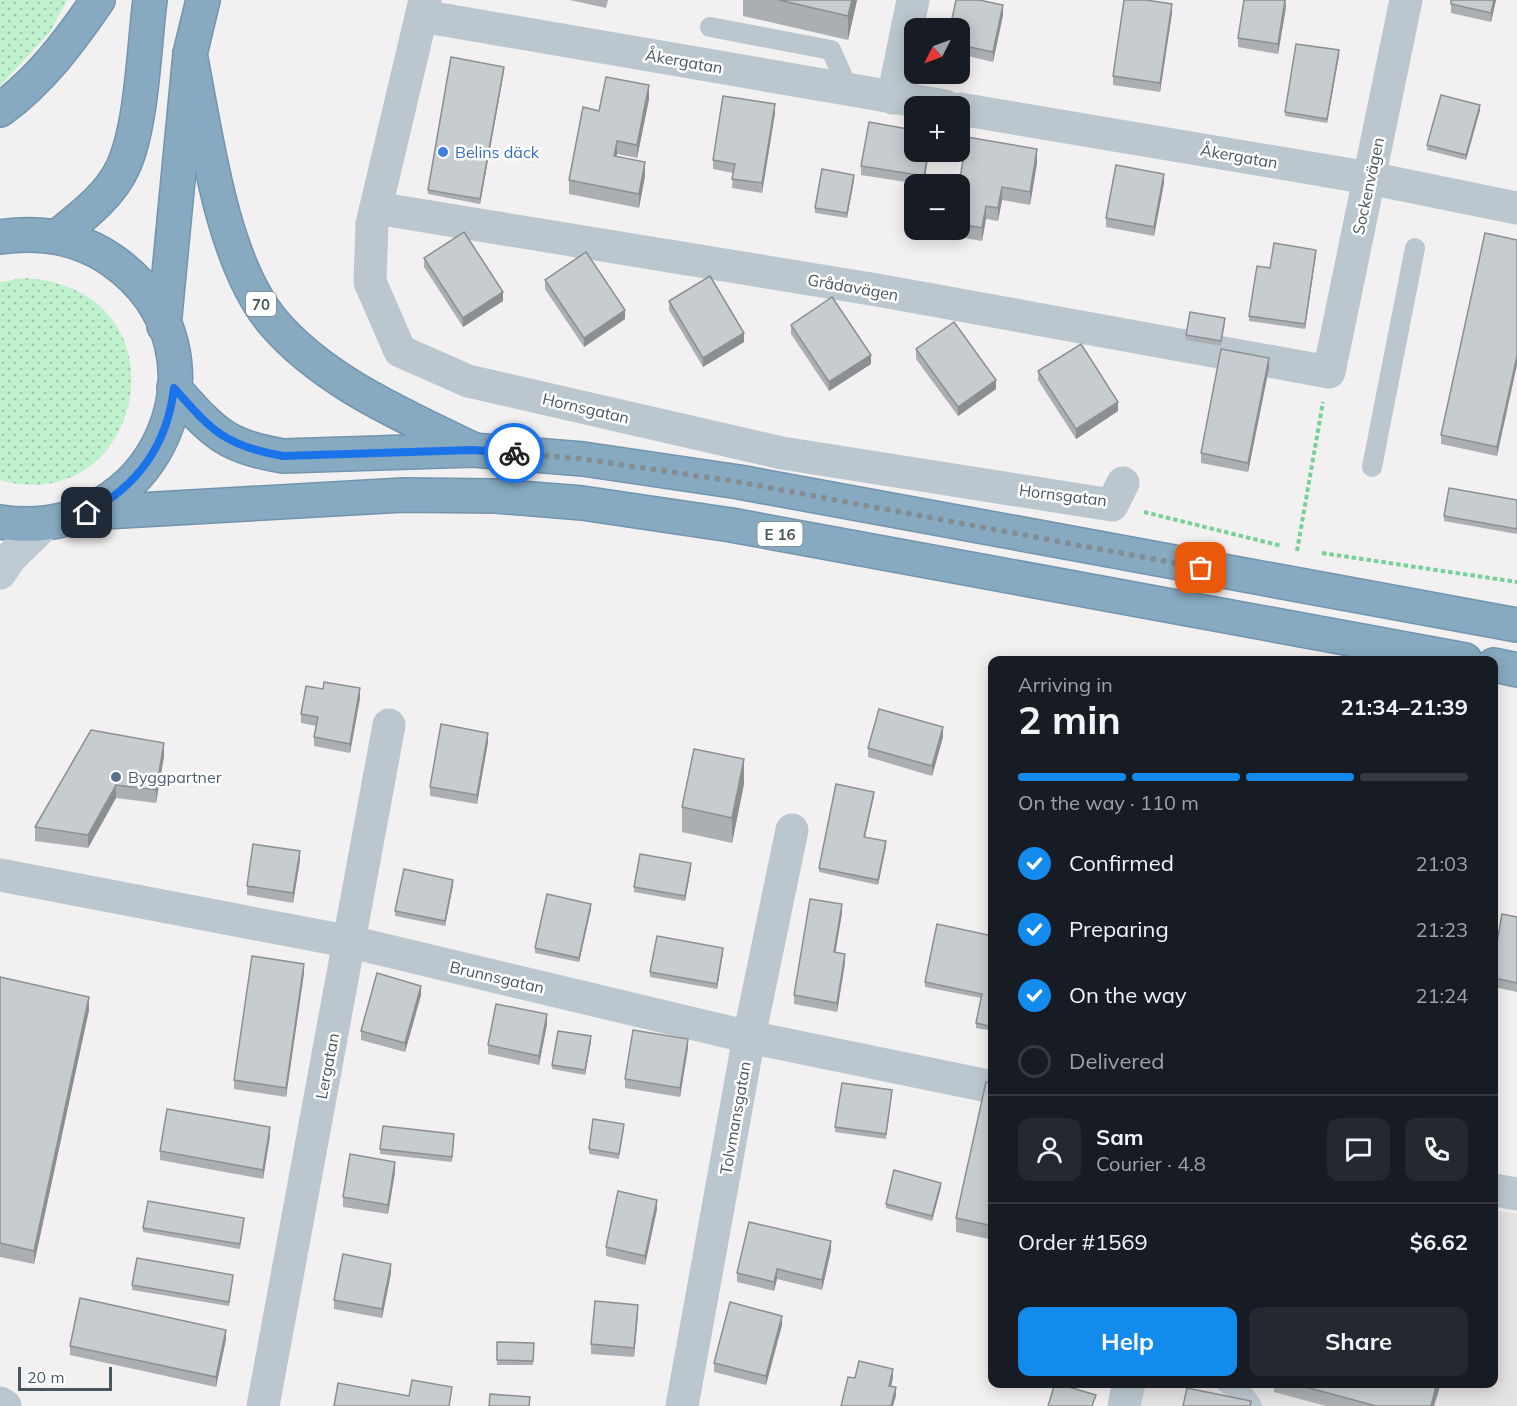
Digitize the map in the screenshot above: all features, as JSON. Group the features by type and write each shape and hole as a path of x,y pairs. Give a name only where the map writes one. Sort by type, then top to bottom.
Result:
{"highway":[{"path":"0,110 35,81 63,51 98,0"},
{"path":"58,236 109,189 123,168 132,139 150,0"},
{"name":"70","path":"165,326 190,54 203,0"},
{"name":"70","path":"190,54 232,247 251,288 273,322 300,349 341,379 393,410 473,450"},
{"path":"0,237 38,234 58,236 81,243 122,267 140,284 165,326 171,346 174,388 171,411 155,453 125,489 87,513 44,525 0,522"},
{"path":"174,388 218,435 254,452 283,456 473,450 583,459 739,482 1517,625"},
{"name":"E 16","path":"87,513 403,495 495,496 582,503 731,525 1443,656"},
{"path":"1498,666 1517,669"}],"street":[{"path":"893,98 913,0"},
{"name":"Sockenvägen","path":"1329,372 1406,0"},
{"name":"Åkergatan","path":"424,8 904,100"},
{"name":"Hornsgatan","path":"424,8 372,224 370,282 400,351 468,381 782,453 1117,494"},
{"name":"Åkergatan","path":"970,111 1370,178 1517,208"},
{"name":"Grådavägen","path":"376,208 889,292 1329,372"},
{"path":"0,573 10,558 44,525"},
{"name":"Lergatan","path":"263,1406 351,942 389,725"},
{"name":"Tolvmansgatan","path":"682,1406 749,1038 792,830"},
{"name":"Brunnsgatan","path":"0,875 351,942 749,1038 988,1086"},
{"path":"1498,1191 1517,1194"},
{"path":"1124,1406 1128,1388"},
{"path":"0,1403 5,1406"}],"lane":[{"path":"710,27 831,50 849,90"},
{"path":"1372,467 1414,248"},
{"path":"1233,1388 1245,1396 1252,1406"}],"path":[{"path":"1295,557 1329,372"},
{"path":"1117,494 1309,551"},
{"path":"1320,553 1517,582"}],"shaded area":[{"path":"1498,1211 1517,1214 1517,1406 1140,1406 1143,1388 1498,1388"}],"green space":[{"path":"0,0 67,0 50,32 0,86"},
{"path":"24,278 78,291 112,320 129,357 130,398 116,437 88,467 49,484 0,480 0,282"}],"building":[{"path":"779,0 852,0 848,16"},
{"path":"956,0 979,0 1003,5 993,52 970,47 970,18 952,18"},
{"path":"1124,0 1146,0 1172,4 1160,83 1113,76"},
{"path":"1244,0 1285,0 1278,44 1238,38"},
{"path":"1451,0 1494,0 1491,13 1451,4"},
{"path":"1296,44 1339,50 1327,119 1285,112"},
{"path":"451,57 504,67 480,199 428,190"},
{"path":"606,77 649,85 637,145 617,141 614,156 645,162 639,194 569,180 583,107 599,111"},
{"path":"1441,95 1480,105 1466,155 1427,145"},
{"path":"723,96 775,104 762,183 732,179 735,164 713,160"},
{"path":"869,122 904,128 904,162 926,162 924,174 861,166"},
{"path":"970,138 1037,149 1030,192 1002,187 998,208 986,206 982,228 970,226 970,174 961,174 963,162 970,162"},
{"path":"1116,165 1164,174 1154,227 1106,218"},
{"path":"822,169 854,175 847,213 815,208"},
{"path":"464,232 503,292 463,318 424,258"},
{"path":"1485,233 1517,240 1517,356 1497,447 1441,435"},
{"path":"1274,243 1316,250 1305,324 1249,316 1257,266 1270,268"},
{"path":"586,252 625,310 584,338 545,280"},
{"path":"710,276 744,333 703,358 669,301"},
{"path":"832,297 871,355 829,382 791,325"},
{"path":"1190,312 1225,318 1221,341 1186,335"},
{"path":"954,322 996,380 958,407 916,349"},
{"path":"1081,344 1118,402 1076,429 1038,371"},
{"path":"1221,349 1269,358 1248,463 1201,453"},
{"path":"1449,488 1517,500 1517,529 1444,516"},
{"path":"324,682 360,688 350,744 314,737 318,717 301,714 306,686 323,689"},
{"path":"879,709 943,727 932,766 868,748"},
{"path":"441,724 488,733 477,795 430,787"},
{"name":"Byggpartner","path":"91,730 164,743 156,790 116,785 88,835 35,827"},
{"path":"694,749 744,759 732,818 682,807"},
{"path":"836,784 874,792 864,837 886,841 878,880 819,868"},
{"path":"253,844 300,851 293,893 247,886"},
{"path":"640,854 691,863 685,896 634,887"},
{"path":"404,869 453,880 445,921 395,911"},
{"path":"547,894 591,904 579,958 535,948"},
{"path":"810,899 842,904 834,952 845,954 837,1003 794,995"},
{"path":"1502,914 1517,917 1517,983 1498,979 1498,936"},
{"path":"937,924 988,935 988,1026 976,1023 982,994 925,982"},
{"path":"657,936 723,948 717,984 650,972"},
{"path":"252,956 304,964 286,1088 234,1080"},
{"path":"377,973 421,986 405,1043 361,1031"},
{"path":"0,977 89,997 34,1251 0,1243"},
{"path":"496,1004 547,1014 539,1056 488,1045"},
{"path":"633,1030 688,1039 680,1088 625,1079"},
{"path":"558,1031 591,1036 585,1070 552,1065"},
{"path":"986,1082 988,1083 988,1225 956,1218"},
{"path":"842,1083 892,1090 886,1134 835,1127"},
{"path":"167,1109 270,1127 263,1170 160,1151"},
{"path":"593,1119 624,1124 619,1154 589,1149"},
{"path":"383,1126 454,1134 452,1157 380,1149"},
{"path":"350,1154 395,1162 388,1205 343,1197"},
{"path":"894,1170 941,1183 932,1216 886,1204"},
{"path":"618,1191 657,1200 645,1256 606,1247"},
{"path":"148,1201 244,1218 240,1244 143,1228"},
{"path":"749,1222 831,1241 822,1280 777,1269 774,1282 737,1273"},
{"path":"343,1254 391,1264 382,1309 334,1300"},
{"path":"137,1258 233,1275 229,1302 132,1285"},
{"path":"80,1298 226,1330 216,1377 70,1346"},
{"path":"595,1301 638,1305 634,1348 591,1344"},
{"path":"730,1302 782,1316 766,1376 714,1363"},
{"path":"497,1342 534,1343 533,1361 497,1360"},
{"path":"859,1361 893,1369 889,1386 896,1387 891,1406 841,1406 848,1377 855,1378"},
{"path":"412,1380 452,1387 449,1406 334,1406 338,1383 409,1396"},
{"path":"1053,1388 1072,1388 1096,1395 1092,1406 1048,1406"},
{"path":"1187,1388 1251,1401 1250,1406 1183,1406"},
{"path":"1309,1388 1436,1388 1431,1406 1376,1406"},
{"path":"490,1394 530,1397 529,1406 489,1406"}],"way so far":[{"path":"514,453 583,459 739,482 1201,568"}],"place":[{"name":"Belins däck","path":"443,152"},
{"name":"Byggpartner","path":"116,777"}],"route":[{"path":"87,513 125,489 155,453 165,433 174,388 218,435 254,452 283,456 473,450 514,453"}]}
